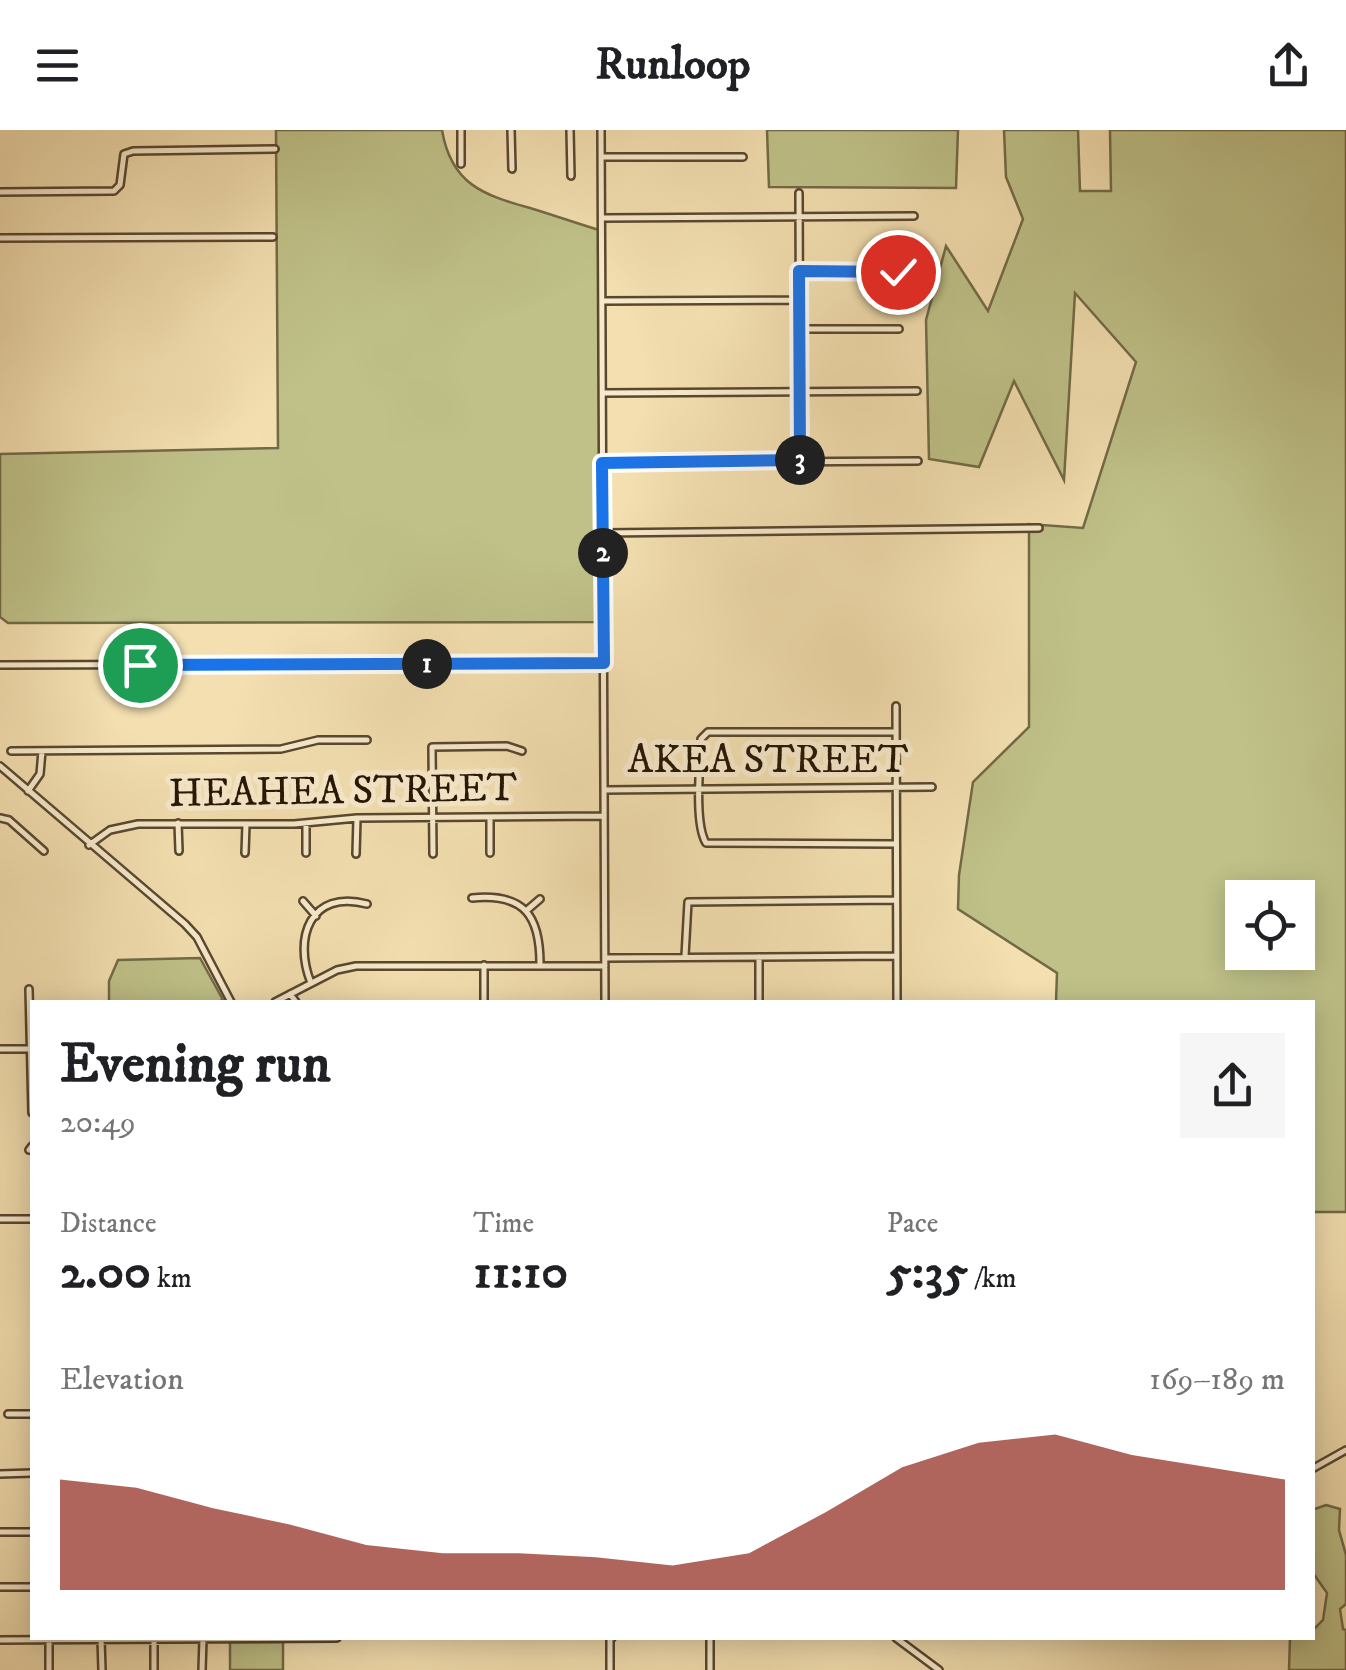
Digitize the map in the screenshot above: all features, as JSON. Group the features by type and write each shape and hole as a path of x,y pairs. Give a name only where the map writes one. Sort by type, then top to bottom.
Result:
{"street":[{"path":"461,130 461,164"},
{"path":"512,130 512,169"},
{"path":"570,130 571,176"},
{"path":"601,130 606,1000"},
{"path":"0,192 114,191 120,185 124,154 133,151 275,149"},
{"path":"601,158 743,157"},
{"path":"799,193 800,460"},
{"path":"602,218 914,216"},
{"path":"0,238 272,237"},
{"path":"799,271 898,272"},
{"path":"602,302 799,300"},
{"path":"800,329 899,328"},
{"path":"603,393 917,391"},
{"path":"602,463 918,461"},
{"path":"603,533 1039,528"},
{"path":"0,666 604,663"},
{"path":"896,706 897,1000"},
{"path":"895,732 708,732 701,739 700,789 701,830 703,839 711,845 895,844"},
{"path":"11,751 281,749 318,740 367,740"},
{"path":"433,854 432,747 507,746 522,751"},
{"path":"28,791 40,774 42,750"},
{"path":"0,766 186,926 197,938 231,1000"},
{"name":"AKEA STREET","path":"604,790 932,788"},
{"path":"490,816 490,853"},
{"name":"HEAHEA STREET","path":"90,845 118,826 306,823 357,818 604,816"},
{"path":"0,818 9,820 44,852"},
{"path":"356,854 357,818"},
{"path":"178,823 179,851"},
{"path":"306,823 306,853"},
{"path":"245,853 246,824"},
{"path":"472,898 505,898 526,911 539,934 540,964"},
{"path":"526,911 540,899"},
{"path":"303,900 316,916"},
{"path":"685,958 688,902 896,900"},
{"path":"310,983 302,945 304,933 316,916 339,902 366,904"},
{"path":"279,1000 337,970 356,966 896,956"},
{"path":"759,957 759,1000"},
{"path":"484,965 484,1000"},
{"path":"28,989 30,1029"},
{"path":"290,994 294,1000"},
{"path":"0,1049 30,1049"},
{"path":"0,1218 30,1219"},
{"path":"8,1414 30,1414"},
{"path":"1315,1466 1346,1450"},
{"path":"0,1474 30,1474"},
{"path":"0,1532 30,1532"},
{"path":"0,1587 30,1587"},
{"path":"0,1640 49,1640 49,1670"},
{"path":"102,1640 102,1670"},
{"path":"154,1640 154,1670"},
{"path":"202,1670 203,1640"},
{"path":"610,1670 611,1640"},
{"path":"710,1640 710,1670"},
{"path":"899,1640 939,1670"}],"green space":[{"path":"276,130 442,130 446,148 461,175 484,192 599,230 601,622 8,623 0,617 0,454 278,448"},
{"path":"767,130 958,130 956,188 769,187"},
{"path":"1004,130 1078,130 1080,191 1111,191 1110,130 1346,130 1346,1212 1315,1212 1315,1000 1056,1000 1057,973 958,909 973,782 1029,727 1029,524 1083,528 1136,362 1075,293 1064,480 1014,381 979,467 929,459 926,320 946,246 988,311 1023,219 1006,177"},
{"path":"200,958 223,1000 109,1000 109,981 118,960"},
{"path":"1326,1505 1340,1509 1339,1530 1346,1555 1346,1604 1340,1609 1346,1630 1346,1670 1289,1670 1290,1640 1315,1640 1315,1628 1323,1620 1327,1593 1315,1576 1315,1509"},
{"path":"230,1642 283,1642 283,1670 230,1670"}],"route":[{"path":"140,665 604,663 602,463 800,460 799,271 898,272"}]}
